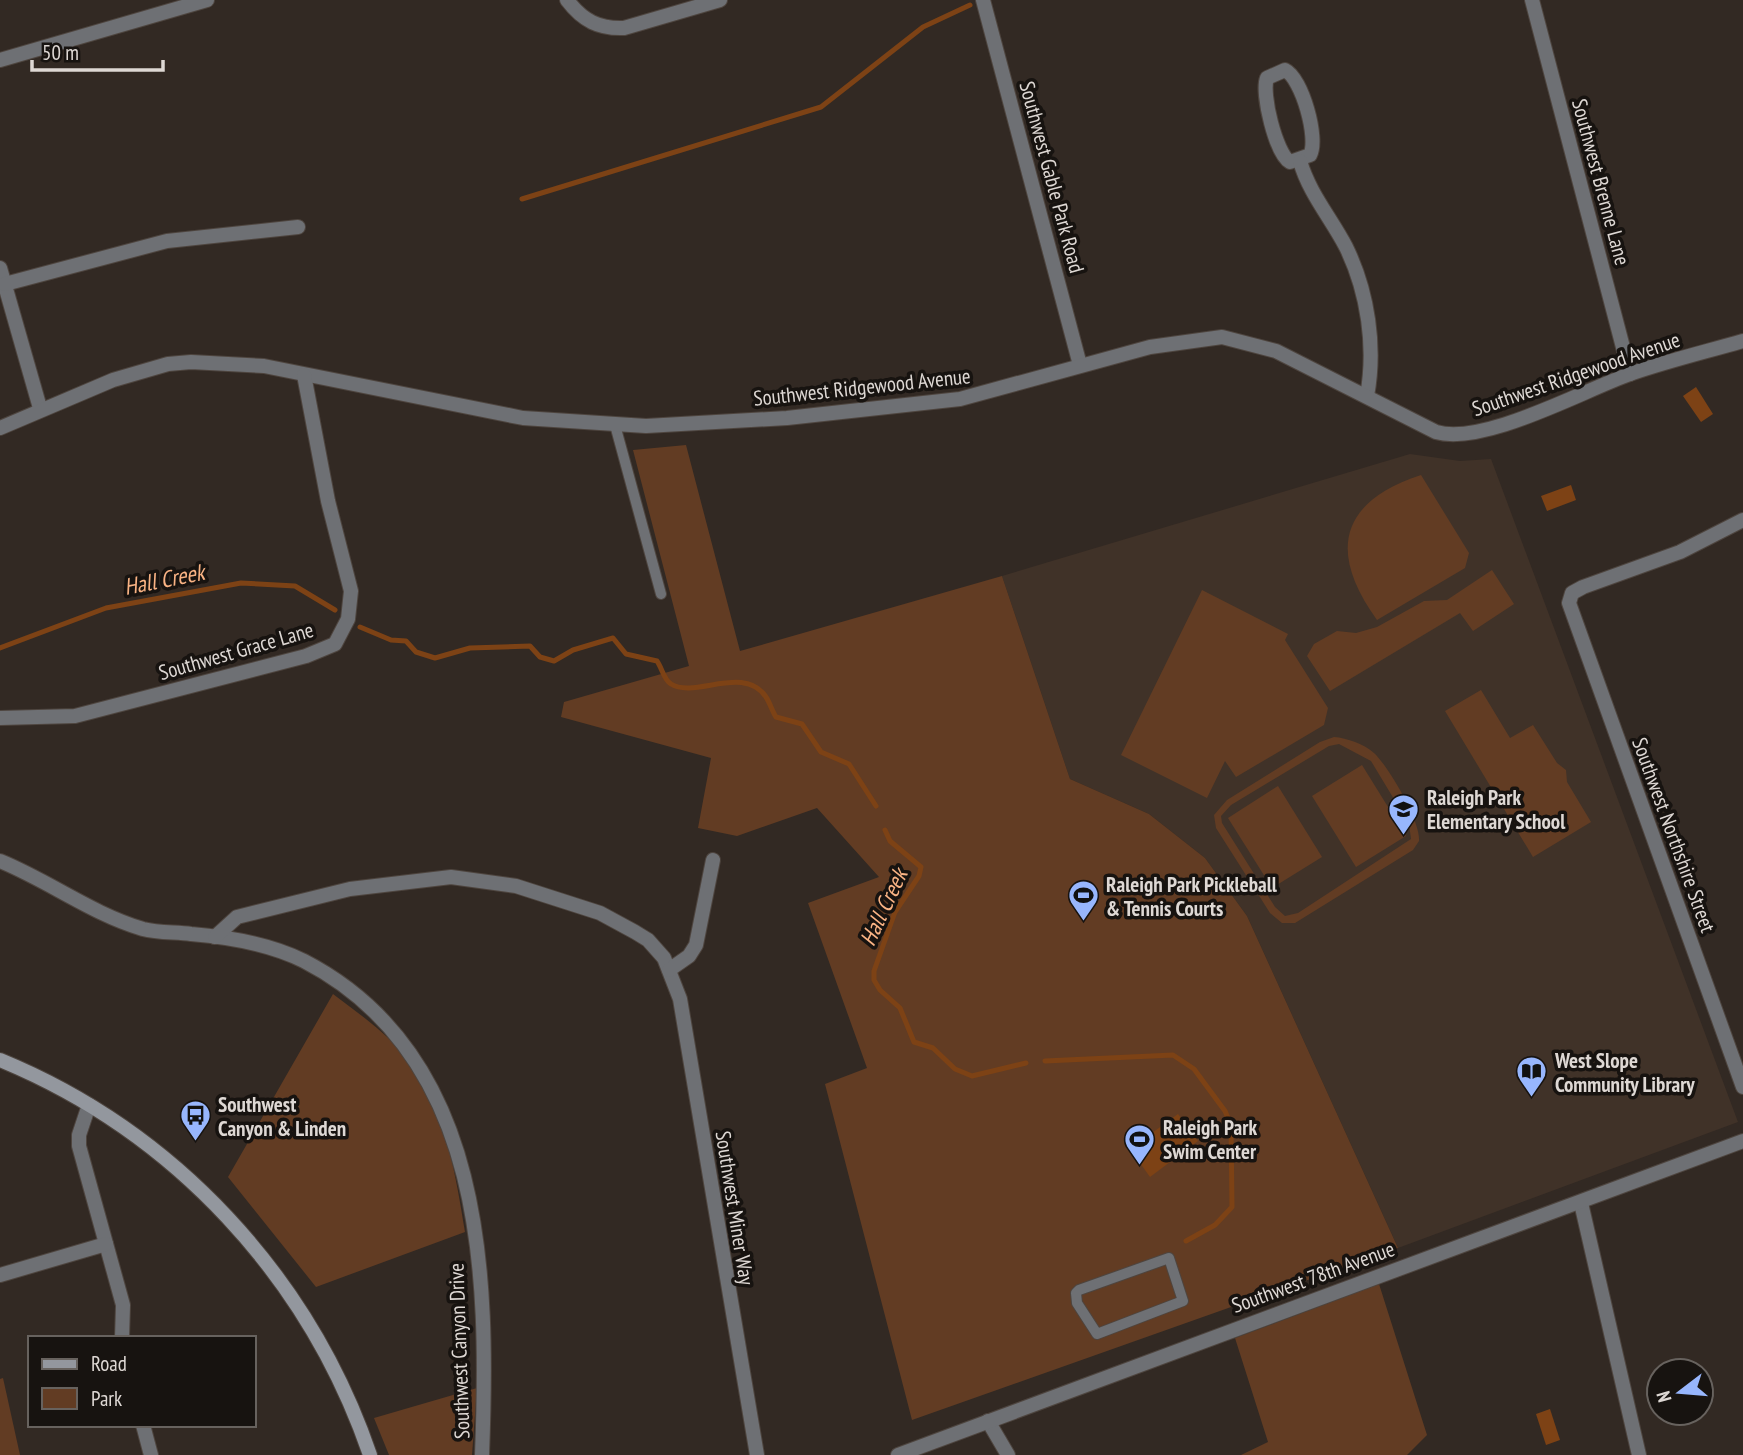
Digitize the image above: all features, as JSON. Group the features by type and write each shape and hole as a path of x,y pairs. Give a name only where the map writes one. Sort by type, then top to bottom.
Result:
{"main road":[{"path":"0,1060 89,1105 141,1139 216,1203 283,1284 313,1328 343,1386 370,1455"}],"street":[{"path":"0,60 207,0"},
{"path":"567,0 581,16 597,26 611,29 624,28 720,0"},
{"name":"Southwest Gable Park Road","path":"983,0 1080,365"},
{"name":"Southwest Brenne Lane","path":"1532,0 1630,374"},
{"path":"1275,72 1290,72 1299,85 1314,141 1310,155 1300,161 1284,159 1278,146 1264,85 1275,72"},
{"path":"1300,161 1307,183 1346,248 1361,288 1371,343 1371,372 1367,396"},
{"path":"5,284 167,241 298,227"},
{"path":"0,268 40,408"},
{"name":"Southwest Ridgewood Avenue","path":"0,428 40,408 113,380 168,364 216,361 264,366 523,418 615,425 787,418 926,404 983,395 1150,347 1222,337 1276,351 1436,432 1455,435 1507,423 1630,374 1743,341"},
{"name":"Southwest Grace Lane","path":"0,718 27,720 75,716 306,656 335,644 348,619 351,591 328,501 304,375"},
{"name":"Southwest Northshire Street","path":"1743,520 1680,552 1583,587 1569,597 1572,615 1743,1087"},
{"path":"669,970 684,960 696,945 713,860"},
{"name":"Southwest Canyon Drive","path":"0,861 112,919 148,930 215,937 268,948 304,961 356,995 396,1033 419,1063 437,1096 456,1144 477,1255 484,1336 482,1455"},
{"name":"Southwest Miner Way","path":"215,937 237,917 349,888 451,877 516,886 600,913 648,940 664,958 683,1014 757,1455"},
{"path":"89,1105 79,1135 79,1146 123,1304 122,1336"},
{"name":"Southwest 78th Avenue","path":"898,1455 1231,1329 1581,1203 1743,1141"},
{"path":"1581,1203 1639,1455"},
{"path":"0,1275 106,1244"},
{"path":"988,1421 1008,1455"},
{"path":"144,1427 151,1455"}],"lane":[{"path":"615,425 661,594"},
{"path":"1169,1258 1183,1301 1097,1334 1077,1303 1076,1293 1169,1258"}],"shaded area":[{"path":"1696,387 1713,414 1701,422 1683,396"},
{"name":"Raleigh Park Elementary School","path":"1410,454 1460,461 1491,459 1738,1122 1398,1248 1247,916 1205,858 1149,814 1070,779 1002,576"},
{"path":"1571,485 1576,500 1547,511 1541,496"},
{"path":"1178,1114 1198,1141 1150,1177 1130,1149"},
{"path":"1550,1409 1560,1440 1546,1445 1536,1414"}],"green space":[{"path":"686,445 740,651 1002,576 1070,779 1149,814 1205,858 1247,916 1398,1248 912,1420 825,1084 867,1068 808,903 879,877 817,808 737,836 698,828 711,758 561,717 564,702 689,666 633,450"},
{"path":"1421,475 1469,553 1465,568 1377,620 1361,595 1352,572 1348,551 1350,532 1358,515 1373,499 1394,486"},
{"path":"1492,570 1514,604 1473,631 1460,613 1330,691 1307,656 1314,644 1337,631 1356,633 1377,627 1424,601 1447,600"},
{"path":"1202,590 1288,634 1285,640 1328,708 1324,725 1236,777 1225,761 1207,798 1121,755"},
{"path":"1481,690 1510,738 1533,725 1557,763 1566,770 1567,782 1591,822 1533,857 1445,711"},
{"path":"1334,737 1344,739 1360,744 1374,753 1403,795 1415,821 1419,841 1413,850 1295,923 1282,923 1270,913 1216,828 1214,815 1227,800 1320,742","holes":["1339,744 1371,761 1409,824 1411,839 1298,913 1285,916 1275,907 1222,823 1221,816 1231,805 1329,746"]},
{"path":"1362,765 1406,836 1356,867 1312,796"},
{"path":"1278,786 1322,857 1272,888 1228,818"},
{"path":"333,994 396,1046 424,1085 442,1125 448,1146 465,1232 316,1287 228,1177"},
{"path":"1379,1284 1427,1435 1407,1455 1241,1455 1268,1442 1235,1338"},
{"path":"3,1378 20,1455 0,1455 0,1379"},
{"path":"477,1388 472,1455 389,1455 374,1418"}],"waterway":[{"path":"522,199 821,107 923,27 970,5"},
{"name":"Hall Creek","path":"0,648 106,608 241,583 295,586 335,610"},
{"name":"Hall Creek","path":"360,627 391,640 406,641 416,652 435,658 470,648 530,646 540,657 554,661 573,650 613,638 626,654 657,661 669,682 681,688 745,683 757,688 766,697 776,717 802,724 821,752 849,764 876,806"},
{"name":"Hall Creek","path":"885,830 890,841 921,867 919,876 895,912 874,971 874,980 880,990 900,1008 914,1042 933,1048 955,1069 972,1076 1026,1063"},
{"name":"Hall Creek","path":"1045,1061 1173,1055 1194,1069 1225,1111 1231,1125 1232,1207 1215,1225 1186,1241"}],"place":[{"name":"Raleigh Park Elementary School","path":"1404,836"},
{"name":"Raleigh Park Pickleball & Tennis Courts","path":"1083,923"},
{"name":"West Slope Community Library","path":"1532,1099"},
{"name":"Southwest Canyon & Linden","path":"195,1143"},
{"name":"Raleigh Park Swim Center","path":"1140,1166"}]}
